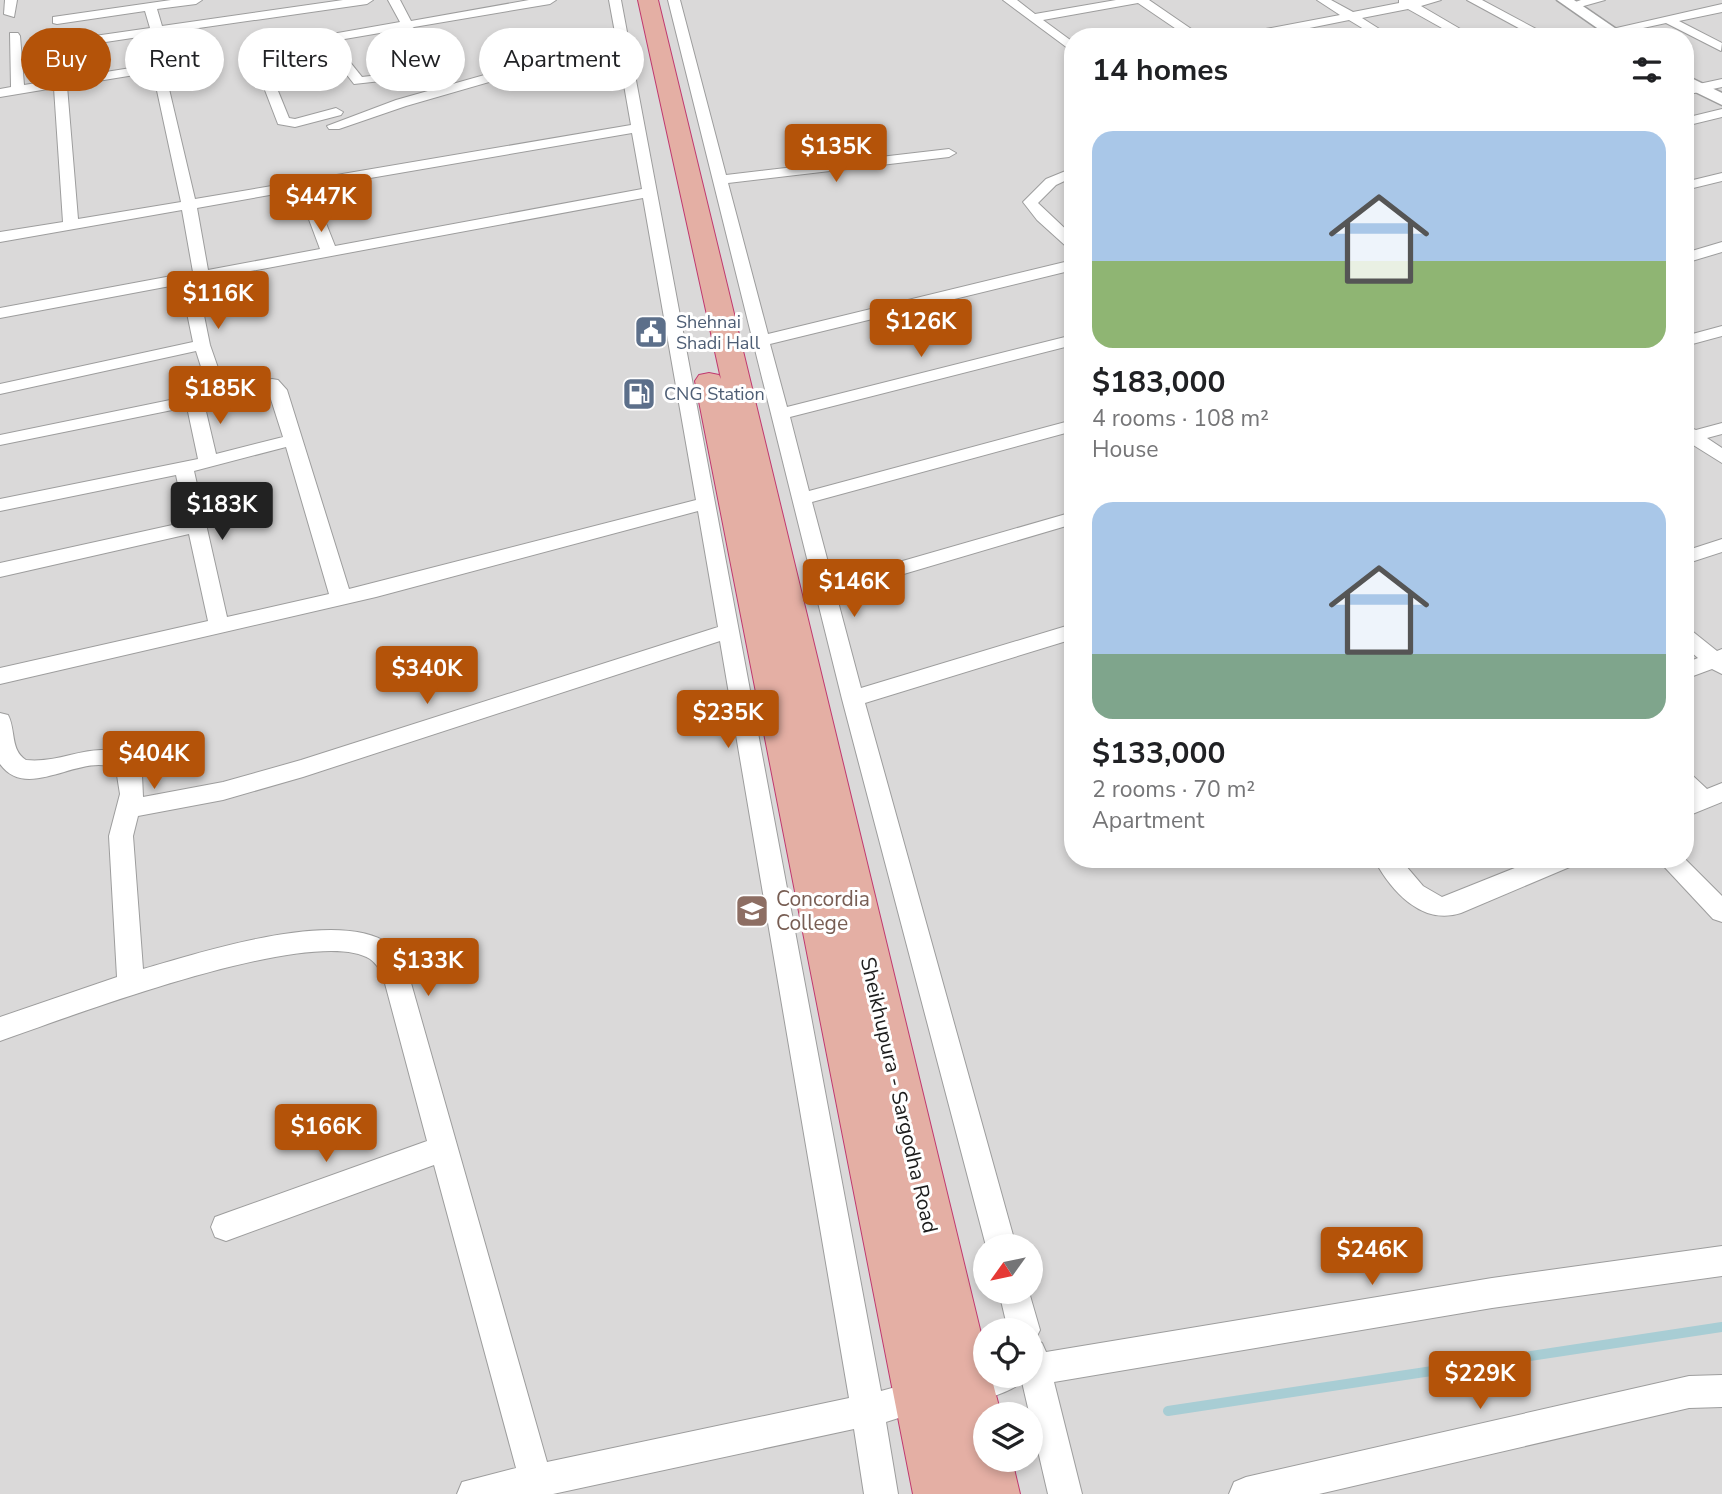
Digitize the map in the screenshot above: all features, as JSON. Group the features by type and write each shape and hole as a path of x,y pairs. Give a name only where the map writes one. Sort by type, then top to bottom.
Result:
{"highway":[{"name":"Sheikhupura - Sargodha Road","path":"628,0 940,1494"},
{"name":"Sheikhupura - Sargodha Road","path":"648,0 993,1494"}],"street":[{"path":"10,14 11,0"},
{"path":"57,20 196,0"},
{"path":"178,28 367,0"},
{"path":"394,0 408,27"},
{"path":"352,35 550,0"},
{"path":"615,0 620,28"},
{"path":"674,0 853,699 998,1234"},
{"path":"1009,0 1064,41"},
{"path":"1034,19 1139,0 1183,28"},
{"path":"1323,0 1370,28"},
{"path":"1290,28 1406,2 1436,0"},
{"path":"1473,0 1527,28"},
{"path":"1569,3 1599,0"},
{"path":"1406,2 1452,28"},
{"path":"1569,3 1607,28"},
{"path":"150,7 157,28"},
{"path":"1636,28 1722,8"},
{"path":"1667,19 1684,28"},
{"path":"1694,33 1721,47"},
{"path":"14,36 18,90"},
{"path":"352,73 359,82 366,81"},
{"path":"271,91 283,121 295,122 335,119 479,81"},
{"path":"1694,86 1722,83"},
{"path":"1694,89 1722,100"},
{"path":"0,93 21,90"},
{"path":"61,91 71,225"},
{"path":"165,91 189,205 202,345 218,393"},
{"path":"631,91 869,1410 881,1494"},
{"path":"1694,120 1722,113"},
{"path":"0,237 638,128"},
{"path":"719,180 949,153"},
{"path":"1064,176 1051,183 1030,202 1035,212 1064,236"},
{"path":"1694,184 1722,177"},
{"path":"303,185 329,251"},
{"path":"0,313 650,192"},
{"path":"1694,255 1722,247"},
{"path":"761,341 1064,267"},
{"path":"1694,339 1722,331"},
{"path":"779,414 1064,342"},
{"path":"0,389 202,345"},
{"path":"0,440 272,384 278,390 341,598"},
{"path":"194,398 208,462"},
{"path":"802,499 1064,427"},
{"path":"1694,435 1722,428"},
{"path":"0,505 184,468 293,440"},
{"path":"1694,440 1722,457"},
{"path":"184,468 219,626"},
{"path":"0,676 341,598 706,503"},
{"path":"825,590 1064,521"},
{"path":"0,570 198,526"},
{"path":"1694,555 1722,545"},
{"path":"131,808 223,790 303,768 729,631"},
{"path":"853,699 1064,634"},
{"path":"1694,643 1719,661"},
{"path":"1694,668 1719,661"},
{"path":"0,721 10,762 21,768 38,769 94,758 121,760 126,764 130,778 131,808 122,823 121,836 131,986"},
{"path":"1394,868 1424,903 1439,908 1452,906 1542,868"},
{"path":"1678,868 1722,912"},
{"path":"0,1029 225,955 331,940 353,942 379,950 396,976 536,1481"},
{"path":"226,1227 444,1148"},
{"path":"1043,1364 1492,1293 1722,1261"},
{"path":"474,1494 869,1410 973,1383"},
{"path":"1032,1388 1065,1494"},
{"path":"1246,1494 1293,1489 1689,1392 1722,1391"}],"shaded area":[{"path":"0,0 1722,0 1722,1494 0,1494"}],"waterway":[{"path":"1168,1411 1722,1327"}],"place":[{"name":"Shehnai Shadi Hall","path":"651,332"},
{"name":"CNG Station","path":"639,394"},
{"name":"Concordia College","path":"752,911"}]}
